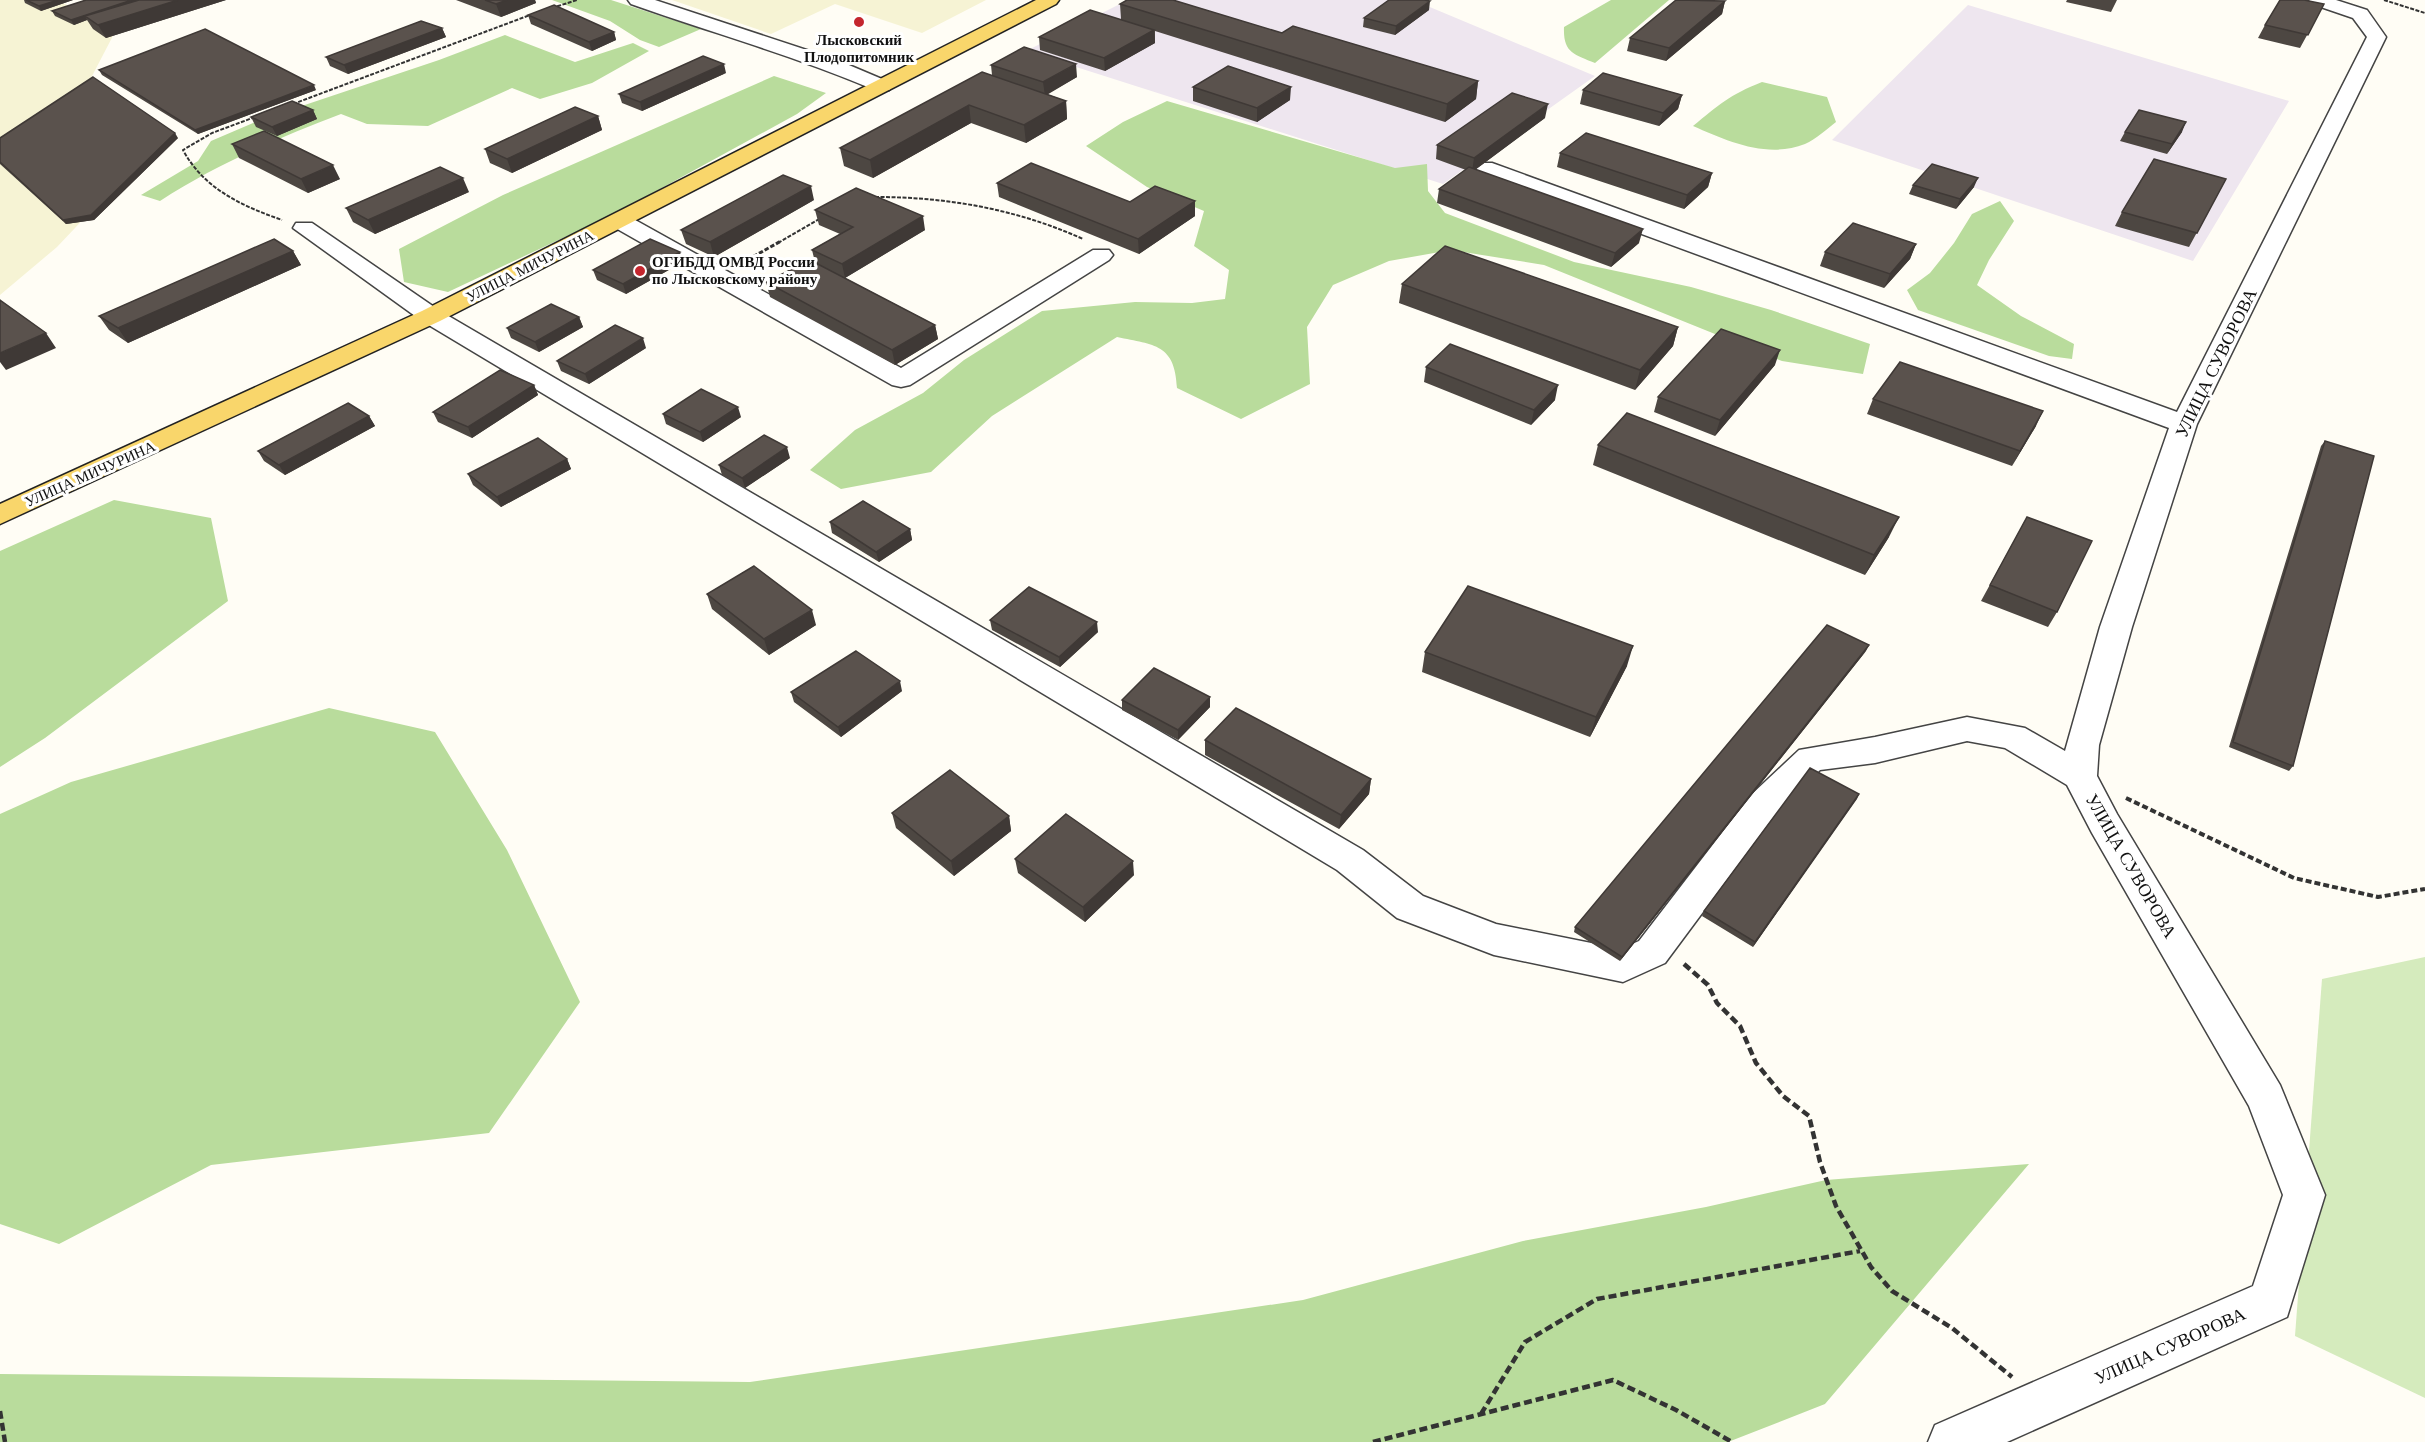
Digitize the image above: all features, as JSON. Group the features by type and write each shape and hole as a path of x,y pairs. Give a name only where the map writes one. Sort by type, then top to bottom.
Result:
{"main road":[{"name":"УЛИЦА МИЧУРИНА","path":"0,515 431,316 1050,0"}],"street":[{"path":"637,0 757,42 830,64 882,86"},
{"name":"УЛИЦА СУВОРОВА","path":"1952,1442 2271,1301 2304,1195 2266,1098 2104,823 2080,776 2082,745 2116,627 2184,423 2377,37 2360,14 2318,0"},
{"path":"1484,168 2184,423"},
{"path":"621,221 901,379 1101,255"},
{"path":"304,228 431,316 1350,860 1410,907 1494,939 1587,961 1623,966 1652,952 1763,805 1811,759 1875,750 1968,729 2013,736 2080,776"}],"path":[{"path":"547,10 577,0"},
{"path":"2384,0 2425,13"},
{"path":"291,104 537,13"},
{"path":"258,116 212,133 183,150 190,166 215,189 274,218 304,228"},
{"path":"868,197 946,199 995,206 1057,226 1086,241 1101,255"},
{"path":"717,275 765,251 821,217"},
{"path":"2080,776 2294,878 2378,897 2425,890"},
{"path":"1652,952 1684,964 1708,984 1717,1003 1740,1026 1756,1063 1783,1096 1809,1116 1816,1155 1835,1208 1860,1251 1887,1287 1945,1323 2043,1402"},
{"path":"1481,1414 1525,1342 1597,1299 1860,1251"},
{"path":"1373,1442 1613,1380 1676,1410 1732,1442"},
{"path":"0,1411 5,1442"}],"shaded area":[{"path":"0,0 57,0 116,30 67,124 93,209 57,247 0,295"},
{"path":"672,0 986,0 922,33 835,4 771,34"},
{"path":"1128,0 1413,0 1595,76 1443,184 1026,51"},
{"path":"1968,5 2289,101 2193,261 1832,140"}],"green space":[{"path":"552,0 611,0 701,29 659,47 640,40 610,21"},
{"path":"1611,0 1669,0 1595,63 1576,55 1565,42 1564,27"},
{"path":"505,35 575,62 633,43 649,51 592,83 540,99 512,88 428,126 367,124 341,114 248,153 203,175 160,201 141,195 198,161 211,141 260,120 439,60"},
{"path":"774,76 826,93 797,114 616,213 448,292 404,282 399,249 503,195"},
{"path":"1762,82 1827,97 1836,122 1805,144 1776,150 1733,142 1693,126 1733,96"},
{"path":"1167,101 1395,168 1427,164 1428,191 1445,213 1574,262 1691,287 1771,310 1870,344 1863,374 1782,361 1544,265 1451,250 1389,261 1333,285 1307,327 1310,384 1241,419 1177,388 1172,363 1160,349 1142,342 1117,337 992,416 931,472 841,489 810,470 855,430 923,393 964,360 1042,311 1135,302 1192,303 1225,299 1229,270 1194,246 1204,211 1147,187 1086,146 1123,122"},
{"path":"2000,201 2014,221 1989,260 1977,285 2021,316 2074,344 2072,359 2049,356 1918,310 1907,290 1930,273 1954,243 1972,214"},
{"path":"114,500 211,518 228,601 45,738 0,767 0,551"},
{"path":"329,708 435,732 507,850 580,1002 489,1133 211,1165 59,1244 0,1224 0,814 71,782"},
{"path":"2425,957 2425,1398 2295,1336 2322,979"},
{"path":"2029,1164 1825,1404 1728,1442 0,1442 0,1374 750,1382 1303,1300 1523,1241 1706,1207 1826,1180"}],"building":[{"path":"26,0 58,0 39,6"},
{"path":"86,0 132,0 71,20 52,11"},
{"path":"139,0 178,0 98,25 85,16"},
{"path":"485,0 507,0 496,4"},
{"path":"1127,0 1173,0 1282,33 1293,26 1478,81 1447,104 1120,4"},
{"path":"1389,0 1430,1 1396,26 1364,18"},
{"path":"1676,0 1725,1 1669,48 1630,38"},
{"path":"2280,0 2304,0 2324,4 2308,35 2265,25"},
{"path":"554,5 614,32 589,42 528,15"},
{"path":"1090,10 1154,30 1104,58 1039,37"},
{"path":"421,21 442,28 344,65 326,57"},
{"path":"205,29 314,85 195,130 99,70"},
{"path":"1024,47 1076,64 1043,82 991,65"},
{"path":"703,56 724,64 640,102 619,94"},
{"path":"1228,66 1291,87 1257,108 1193,87"},
{"path":"982,72 1066,101 1024,125 969,105 870,160 840,148"},
{"path":"1603,73 1682,95 1663,113 1583,90"},
{"path":"93,77 175,133 91,215 63,220 0,162 0,138"},
{"path":"1512,93 1548,104 1474,158 1437,145"},
{"path":"292,101 313,110 272,127 251,117"},
{"path":"575,107 598,116 507,159 485,149"},
{"path":"2139,110 2186,122 2172,144 2125,132"},
{"path":"264,131 333,165 301,179 232,144"},
{"path":"1586,133 1712,173 1687,195 1560,153"},
{"path":"2154,159 2226,179 2197,233 2122,212"},
{"path":"1031,163 1130,202 1155,186 1195,201 1138,239 997,183"},
{"path":"1932,164 1978,178 1960,199 1913,185"},
{"path":"440,167 463,178 368,220 346,208"},
{"path":"1469,167 1643,229 1615,253 1439,189"},
{"path":"783,175 811,186 710,242 681,230"},
{"path":"856,188 923,216 842,264 812,250 853,227 815,210"},
{"path":"1853,223 1916,244 1890,274 1825,252"},
{"path":"274,239 293,251 118,328 99,316"},
{"path":"650,239 680,252 623,284 593,270"},
{"path":"1445,246 1678,327 1640,370 1402,284"},
{"path":"810,260 935,325 892,350 766,282"},
{"path":"0,300 46,333 0,353"},
{"path":"551,304 579,317 535,342 507,328"},
{"path":"615,325 643,338 585,374 557,361"},
{"path":"1721,329 1780,350 1720,420 1658,397"},
{"path":"1450,344 1558,385 1534,410 1426,367"},
{"path":"1900,362 2043,411 2020,451 1873,399"},
{"path":"500,370 534,385 468,427 433,412"},
{"path":"701,389 738,407 700,432 663,414"},
{"path":"348,403 369,416 279,465 258,451"},
{"path":"1627,413 1899,517 1874,555 1598,445"},
{"path":"764,435 787,447 742,478 719,465"},
{"path":"538,438 567,459 497,497 468,474"},
{"path":"2325,441 2374,456 2293,766 2233,742"},
{"path":"863,501 910,529 876,552 830,522"},
{"path":"2027,517 2092,541 2057,612 1990,585"},
{"path":"754,566 812,610 764,639 707,594"},
{"path":"1468,586 1633,646 1596,717 1425,652"},
{"path":"1029,587 1097,622 1059,657 990,620"},
{"path":"1827,625 1869,645 1622,957 1575,927"},
{"path":"856,651 900,681 838,727 791,692"},
{"path":"1154,668 1210,697 1178,730 1122,700"},
{"path":"1236,708 1371,779 1341,815 1205,740"},
{"path":"1810,768 1859,794 1755,942 1704,911"},
{"path":"950,770 1009,816 951,861 892,813"},
{"path":"1066,814 1133,861 1083,907 1015,859"}],"place":[{"name":"Лысковский Плодопитомник","path":"859,22"},
{"name":"ОГИБДД ОМВД России по Лысковскому району","path":"640,271"}]}
